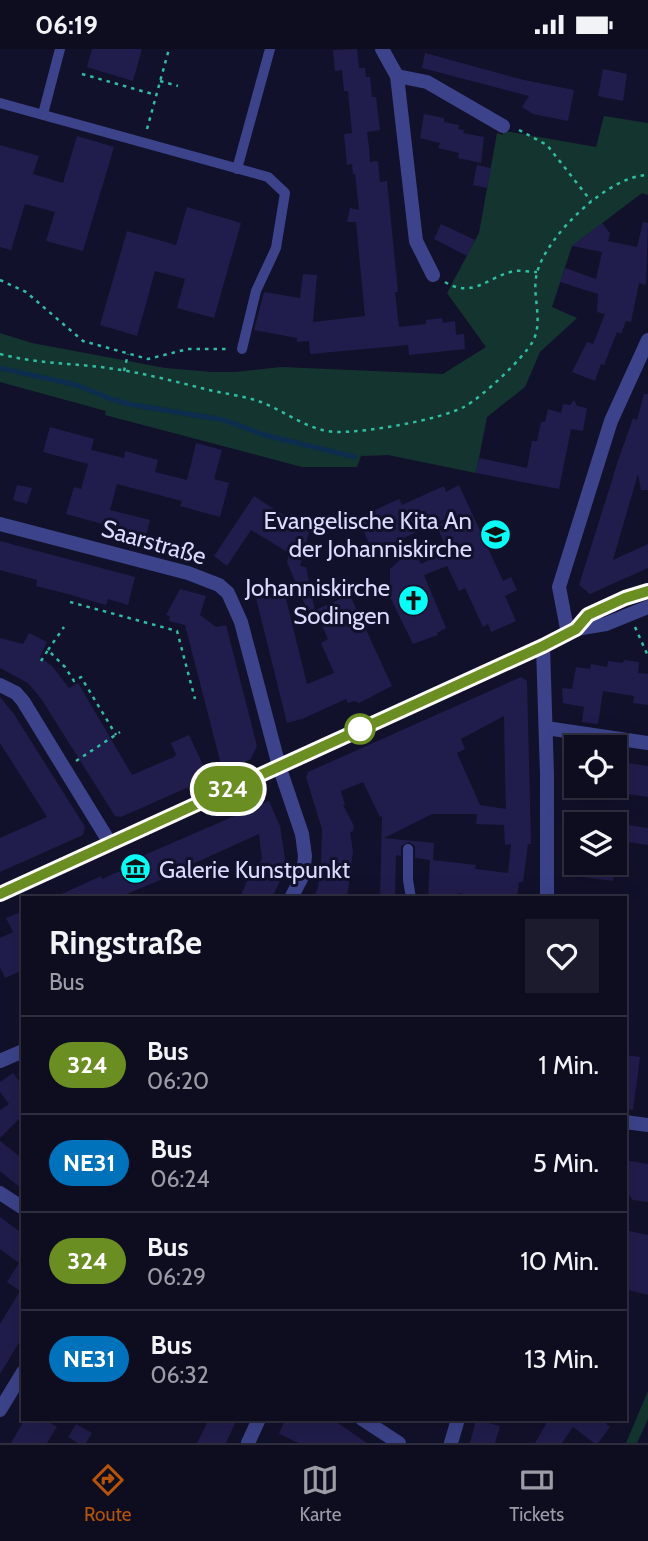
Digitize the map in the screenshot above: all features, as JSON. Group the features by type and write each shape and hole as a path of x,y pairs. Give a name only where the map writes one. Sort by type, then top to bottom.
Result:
{"street":[{"path":"382,49 397,76 416,241 433,275"},
{"path":"397,76 427,82 503,126"},
{"path":"572,632 559,587 611,421 648,340"},
{"name":"Saarstraße","path":"0,524 188,573 219,585 228,593 242,622 279,766 302,834 305,856 303,875 292,896"},
{"path":"572,632 588,615 648,591"},
{"path":"0,894 572,632 606,624 648,607"},
{"path":"543,646 547,896"},
{"path":"0,685 16,693 23,701 110,843"},
{"path":"546,728 648,743"},
{"path":"0,1061 21,1052"},
{"path":"627,1122 648,1125"},
{"path":"0,1193 21,1208"},
{"path":"0,1410 21,1375"},
{"path":"248,1443 259,1421"},
{"path":"365,1421 399,1443"},
{"path":"451,1443 457,1421"}],"lane":[{"path":"43,114 60,49"},
{"path":"237,169 271,49"},
{"path":"0,103 268,177 285,193 276,248 256,291 242,349"},
{"path":"408,849 411,896"}],"path":[{"path":"144,142 170,49"},
{"path":"82,74 157,95"},
{"path":"160,81 178,86"},
{"path":"519,130 547,145 591,201"},
{"path":"0,353 17,358 124,371 260,402 319,429 338,432 376,428 445,414 480,398 533,342 538,327 537,272 554,241 572,218 591,201 618,185 648,175"},
{"path":"433,275 454,288 471,290 517,270 537,272"},
{"path":"0,280 26,292 83,341 128,354 148,359 188,349 242,349"},
{"path":"124,371 128,354"},
{"path":"70,603 177,631 195,699"},
{"path":"41,661 64,627"},
{"path":"635,627 648,656"},
{"path":"48,650 65,667 74,681 81,677 116,735"},
{"path":"64,768 120,732"}],"green space":[{"path":"604,116 648,123 648,195 642,193 572,246 552,307 577,318 540,352 525,387 487,417 476,473 388,455 361,456 357,467 302,467 105,415 106,411 0,382 0,333 32,343 165,368 235,372 281,367 443,374 486,347 447,293 479,233 497,133 502,135 505,131 596,147"},
{"path":"648,1391 648,1419 637,1443 626,1443"}],"building":[{"path":"92,49 142,49 133,81 87,67"},
{"path":"357,49 359,68 365,68 366,77 370,77 372,97 376,97 380,130 367,132 370,162 378,161 380,182 387,181 399,327 426,324 426,320 442,318 443,323 455,321 456,335 464,334 465,349 409,355 408,345 310,354 309,341 297,342 297,338 254,330 264,292 300,298 303,274 317,275 313,322 365,316 356,222 347,222 350,208 359,210 355,174 352,164 347,165 344,134 352,133 348,91 344,91 342,70 335,71 333,50"},
{"path":"425,53 524,80 574,90 568,121 533,114 522,107 529,96 422,68"},
{"path":"603,69 627,74 623,101 598,96"},
{"path":"424,114 444,118 444,122 459,125 458,129 464,130 463,133 484,137 481,163 458,158 459,153 438,148 440,143 420,138"},
{"path":"77,136 114,147 83,251 46,241 55,212 25,204 11,250 0,247 0,145 39,156 33,174 63,183"},
{"path":"477,165 491,168 487,188 473,185"},
{"path":"187,207 241,223 214,318 177,308 185,279 155,271 137,336 100,325 127,231 176,245"},
{"path":"643,222 648,223 646,285 639,283 631,322 626,321 621,334 617,332 595,381 572,372 587,342 593,344 605,314 597,312 598,294 560,282 565,268 596,279 602,252 572,246 602,223 610,233 608,241 637,247"},
{"path":"441,224 475,240 467,256 434,239"},
{"path":"644,394 648,394 648,490 641,490 638,474 613,560 648,544 648,568 590,594 579,585 618,461 633,418 637,420"},
{"path":"574,400 577,406 587,408 583,431 571,429 559,489 476,473 479,458 527,468 532,441 537,441 541,422 545,422 548,409 561,413 563,404 570,405"},
{"path":"50,427 94,439 91,450 124,458 125,451 158,460 155,472 187,480 196,443 222,450 214,479 229,483 220,517 180,506 182,501 117,484 110,510 150,520 146,536 66,514 74,487 81,489 88,464 43,452"},
{"path":"17,485 32,488 27,504 13,500"},
{"path":"459,485 503,581 511,577 517,590 505,596 516,621 491,632 488,624 483,627 465,588 459,591 447,566 424,575 446,628 437,633 438,635 413,644 386,589 390,587 390,569 413,548 421,564 448,551 437,527 447,518 373,552 360,523 365,521 362,516 399,499 402,505 444,486 446,492"},
{"path":"254,496 309,532 300,566 306,567 316,615 310,617 287,562 289,553 251,530 227,566 214,556"},
{"path":"0,541 135,577 128,605 108,599 106,605 36,586 37,580 0,570"},
{"path":"282,583 307,684 334,673 321,643 328,639 315,610 350,595 392,686 359,703 348,703 346,699 287,723 256,598 270,595 268,587"},
{"path":"180,589 206,596 200,615 216,627 226,625 257,746 251,759 223,772 185,625 169,621 170,616 166,615"},
{"path":"29,633 47,642 40,657 52,666 69,688 78,683 132,775 174,757 176,754 171,743 189,735 209,778 121,817 115,816 42,700 28,683 0,668 0,638 23,644"},
{"path":"624,660 639,662 638,673 648,674 648,705 633,703 634,696 603,691 598,724 582,722 584,707 563,703 562,688 572,689 576,667 590,669 591,664 607,667 608,661 623,663"},
{"path":"521,677 527,681 531,844 528,844 523,882 519,882 517,896 474,896 458,893 459,896 428,896 430,860 415,858 415,846 409,842 401,846 401,856 396,855 395,896 380,896 382,816 380,817 363,782 341,791 343,805 354,826 350,832 353,851 347,896 314,896 318,888 321,865 322,829 306,777 308,772","holes":["504,716 506,809 480,805 457,753 465,749 461,739","432,814 477,814 476,824 504,825 505,845 511,844 508,873 475,869 476,865 433,860 434,843 384,838"]},
{"path":"0,697 14,714 85,827 83,835 0,872 0,838 47,817 0,743"},
{"path":"627,763 648,766 648,797 627,794"},
{"path":"269,801 280,826 285,859 284,872 273,896 241,896 250,873 253,874 262,859 259,834 188,866 189,868 122,896 57,896 101,876 102,879 125,869 124,866 143,858 142,856"},
{"path":"627,825 648,828 648,845 627,842"},
{"path":"583,875 614,875 613,881"},
{"path":"21,912 21,971 5,978 0,967 0,938 13,932 6,918"},
{"path":"627,1055 640,1057 633,1110 627,1109"},
{"path":"13,1073 21,1083 21,1121 19,1119 0,1138 0,1110 9,1104 0,1092 0,1082"},
{"path":"0,1141 21,1157 21,1188 0,1171"},
{"path":"627,1160 648,1164 648,1202 633,1200 627,1192"},
{"path":"0,1217 21,1233 21,1339 0,1374 0,1324 20,1291 7,1282 19,1263 0,1249"},
{"path":"627,1230 648,1235 648,1295 627,1290"},
{"path":"24,1421 47,1421 57,1427 47,1443 11,1443"},
{"path":"208,1421 236,1421 226,1443 197,1443"},
{"path":"284,1421 335,1421 367,1443 299,1443 279,1434"},
{"path":"476,1421 500,1426 495,1443 470,1443"},
{"path":"548,1421 602,1421 610,1427 598,1443 594,1443 573,1427 562,1443 535,1443"},
{"path":"76,1424 92,1433 86,1443 78,1443 68,1437"}],"waterway":[{"path":"0,368 76,385 128,404 224,420 264,435 355,457"}],"bus line":[{"name":"324","path":"0,894 543,646 576,629 588,615 648,591"}],"place":[{"name":"Evangelische Kita An der Johanniskirche","path":"495,534"},
{"name":"Johanniskirche Sodingen","path":"413,601"},
{"name":"Galerie Kunstpunkt","path":"136,869"}]}
